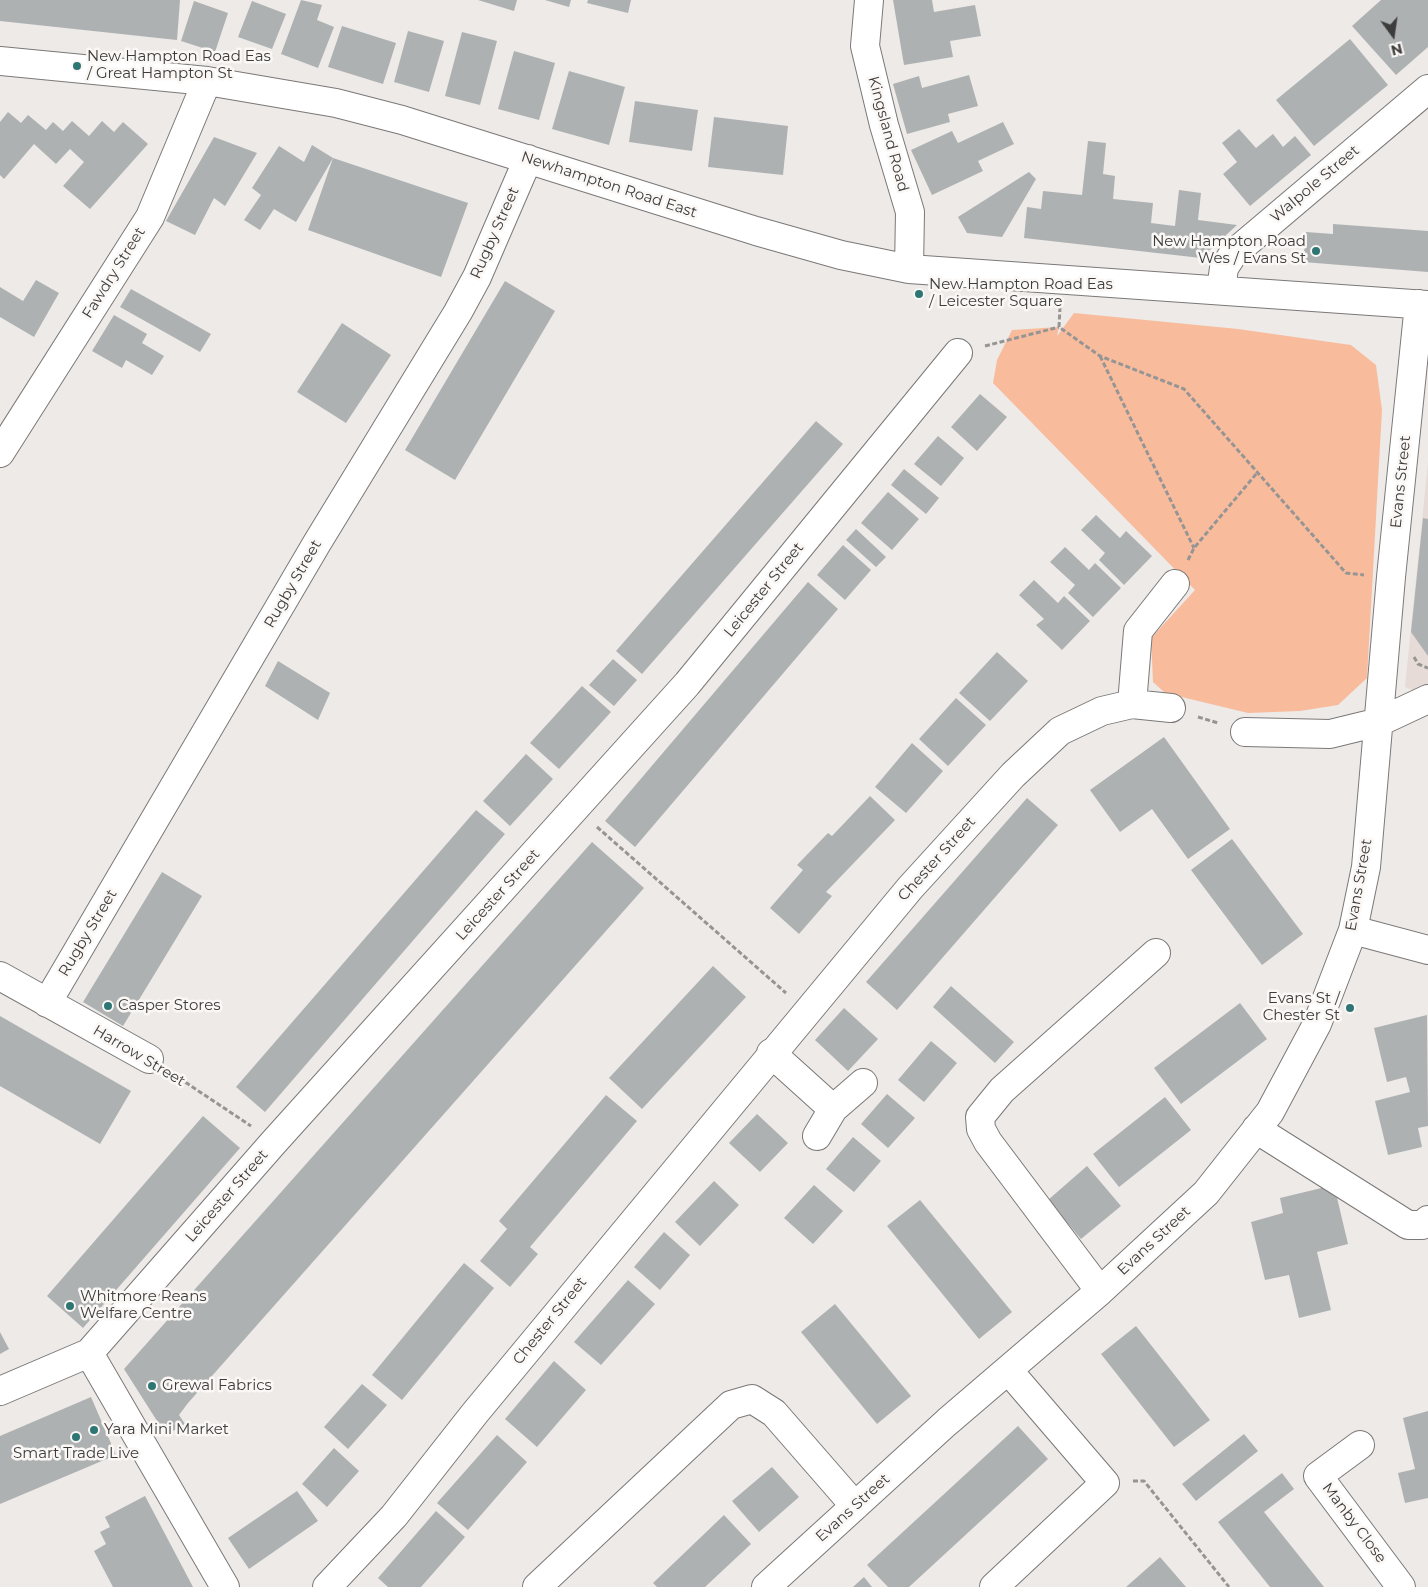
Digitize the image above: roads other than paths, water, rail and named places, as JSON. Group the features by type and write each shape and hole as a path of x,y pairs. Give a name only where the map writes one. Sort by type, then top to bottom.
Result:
{"street":[{"name":"Kingsland Road","path":"869,0 865,46 884,125 910,212 908,268"},
{"name":"Newhampton Road East","path":"0,61 207,81 336,104 402,120 756,231 841,255 908,268 1423,305"},
{"name":"Fawdry Street","path":"0,453 150,217 207,81"},
{"name":"Walpole Street","path":"1221,290 1224,268 1233,254 1428,89"},
{"name":"Rugby Street","path":"47,1003 317,542 458,312 477,277 528,159"},
{"name":"Evans Street","path":"766,1587 1008,1370 1100,1291 1206,1193 1270,1112 1317,1024 1352,930 1366,867 1391,577 1423,305"},
{"name":"Leicester Street","path":"0,1391 90,1353 274,1142 687,684 958,353"},
{"path":"1132,704 1138,632 1175,584"},
{"path":"1245,732 1330,734 1379,722 1428,699"},
{"name":"Chester Street","path":"326,1587 394,1516 481,1405 771,1053 910,888 1013,775 1060,732 1102,711 1132,704 1171,708"},
{"path":"1352,930 1428,950"},
{"path":"1100,1291 988,1142 982,1129 980,1117 1002,1090 1156,953"},
{"name":"Harrow Street","path":"0,976 150,1059"},
{"path":"771,1053 833,1109"},
{"path":"817,1136 833,1109 863,1083"},
{"path":"1256,1129 1408,1225 1422,1225 1428,1220"},
{"path":"90,1353 225,1587"},
{"path":"994,1587 1105,1483 1008,1370"},
{"path":"537,1587 731,1404 752,1399 774,1413 855,1506"},
{"name":"Manby Close","path":"1360,1445 1318,1476 1401,1587"}],"place":[{"name":"New Hampton Road Eas / Great Hampton St","path":"77,66"},
{"name":"New Hampton Road Wes / Evans St","path":"1316,251"},
{"name":"New Hampton Road Eas / Leicester Square","path":"919,294"},
{"name":"Casper Stores","path":"108,1006"},
{"name":"Evans St / Chester St","path":"1350,1008"},
{"name":"Whitmore Reans Welfare Centre","path":"70,1306"},
{"name":"Grewal Fabrics","path":"152,1386"},
{"name":"Yara Mini Market","path":"94,1430"},
{"name":"Smart Trade Live","path":"76,1437"}]}
